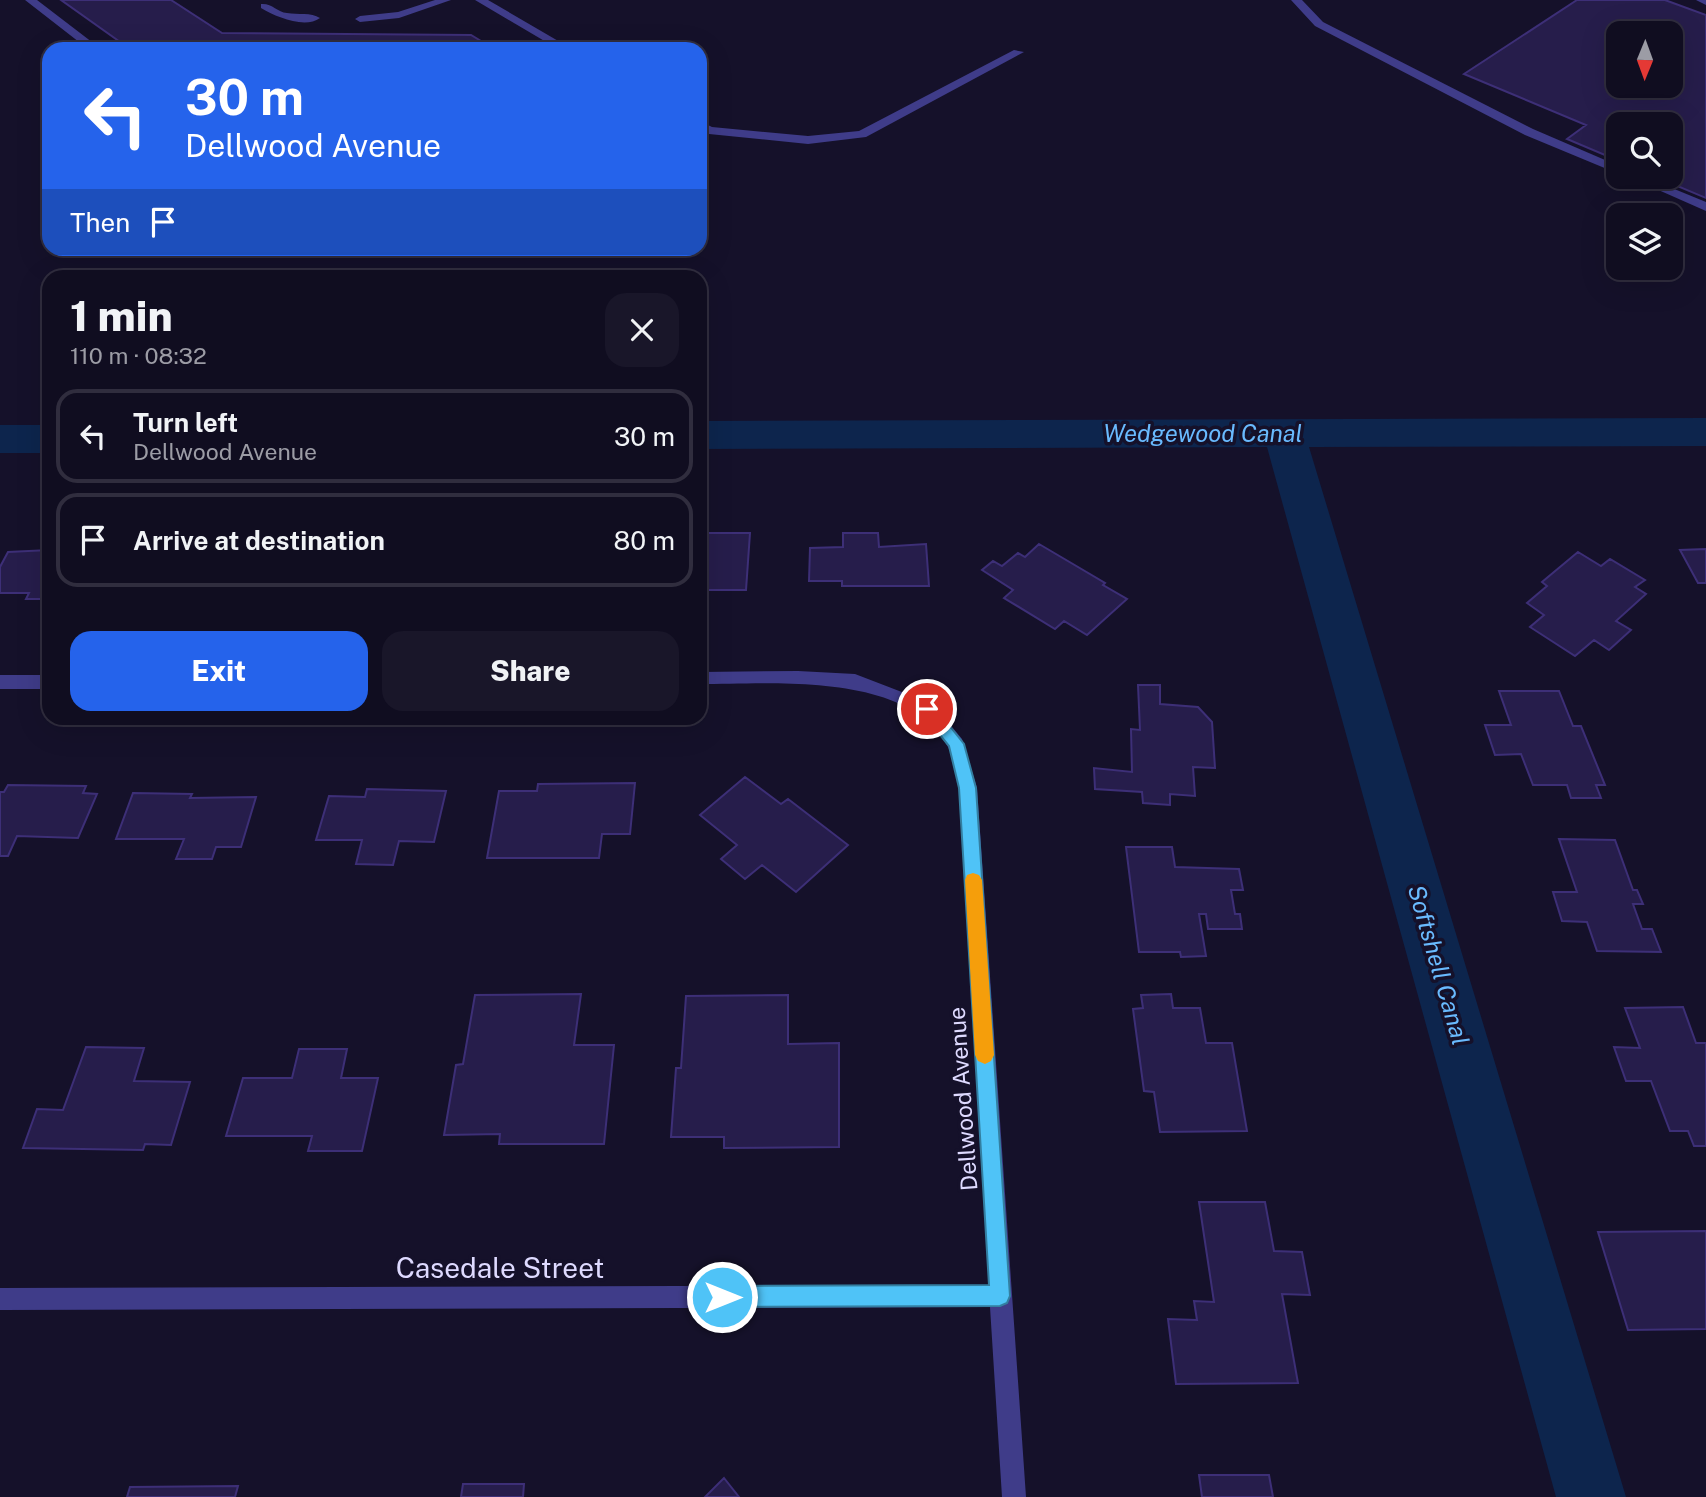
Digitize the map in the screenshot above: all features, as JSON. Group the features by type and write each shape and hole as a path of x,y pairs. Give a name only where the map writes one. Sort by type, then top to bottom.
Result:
{"street":[{"path":"30,0 86,42"},
{"path":"261,3 280,0"},
{"path":"360,19 399,15 446,0"},
{"path":"480,0 554,42"},
{"path":"1296,0 1319,24 1528,132 1606,165"},
{"path":"261,3 281,16 315,18"},
{"path":"707,129 808,140 862,134 1018,52"},
{"path":"1663,189 1706,207"},
{"name":"Dellwood Avenue","path":"707,678 798,677 855,681 927,709 956,744 968,788 1013,1497"},
{"path":"0,682 42,682"},
{"name":"Casedale Street","path":"0,1299 1000,1296"}],"building":[{"path":"61,0 171,0 222,33 471,35 482,42 120,42"},
{"path":"1577,0 1665,0 1706,15 1706,198 1683,188 1683,112 1606,112 1606,156 1567,139 1586,125 1464,74"},
{"path":"707,533 750,533 746,590 707,590"},
{"path":"843,533 878,533 879,547 926,544 929,586 842,586 842,581 809,581 810,548 843,547"},
{"path":"1039,544 1127,599 1087,635 1064,621 1055,629 1004,598 1013,590 982,570 993,561 1002,566 1018,553 1025,557"},
{"path":"1706,549 1706,583 1698,583 1680,550"},
{"path":"42,550 42,599 26,599 29,593 0,593 0,567 8,552"},
{"path":"1578,552 1601,566 1610,559 1645,580 1635,587 1646,594 1616,621 1631,630 1609,650 1594,640 1575,656 1530,627 1544,615 1527,603 1547,586 1542,582"},
{"path":"1138,685 1160,685 1160,704 1198,707 1212,722 1215,768 1193,767 1195,796 1170,794 1170,805 1143,803 1142,792 1095,789 1094,768 1132,772 1131,729 1140,730"},
{"path":"1499,691 1559,691 1573,726 1581,726 1605,785 1596,785 1601,798 1571,798 1567,785 1533,785 1521,754 1495,755 1485,725 1511,725"},
{"path":"745,777 781,804 788,799 848,845 796,892 762,865 745,879 721,859 737,845 700,815"},
{"path":"635,783 630,834 602,834 599,858 487,858 499,791 537,791 538,784"},
{"path":"8,785 86,786 83,793 97,794 78,838 17,836 8,856 0,856 0,792 4,792"},
{"path":"367,789 446,791 434,842 399,841 393,865 356,864 362,840 316,840 329,796 365,797"},
{"path":"133,793 192,794 190,798 256,797 241,847 216,847 212,859 176,859 184,839 116,839"},
{"path":"1559,839 1615,840 1633,890 1637,890 1643,904 1633,904 1642,929 1652,929 1661,952 1597,951 1587,922 1562,921 1553,892 1577,892"},
{"path":"1126,847 1172,847 1175,867 1239,869 1243,890 1231,890 1235,914 1240,914 1242,929 1208,929 1206,914 1199,914 1206,956 1181,957 1180,952 1139,952"},
{"path":"581,994 574,1045 614,1045 604,1144 499,1144 500,1134 444,1135 456,1065 463,1064 475,995"},
{"path":"1171,994 1173,1008 1200,1008 1206,1043 1232,1043 1247,1131 1160,1132 1154,1092 1144,1091 1133,1009 1143,1008 1141,995"},
{"path":"788,995 788,1044 839,1043 839,1147 724,1148 724,1137 671,1137 676,1068 681,1068 686,996"},
{"path":"1683,1007 1696,1043 1706,1043 1706,1146 1694,1146 1688,1131 1670,1131 1651,1081 1626,1081 1614,1047 1640,1048 1625,1008"},
{"path":"86,1047 144,1048 134,1081 190,1082 171,1145 145,1144 143,1150 23,1148 37,1109 63,1110"},
{"path":"299,1049 347,1049 341,1078 378,1078 362,1151 308,1151 312,1136 226,1136 243,1078 292,1078"},
{"path":"1199,1202 1265,1202 1274,1251 1302,1252 1310,1295 1282,1294 1298,1383 1176,1384 1168,1319 1197,1320 1194,1301 1214,1302"},
{"path":"1706,1231 1706,1329 1628,1330 1598,1232"},
{"path":"1199,1475 1269,1475 1273,1497 1202,1497"},
{"path":"724,1478 739,1497 705,1497"},
{"path":"463,1484 524,1484 523,1497 461,1497"},
{"path":"238,1486 235,1497 127,1497 130,1487"}],"waterway":[{"name":"Wedgewood Canal","path":"707,435 1706,432"},
{"name":"Softshell Canal","path":"1284,434 1591,1497"},
{"name":"Wedgewood Canal","path":"0,439 42,439"}],"slow traffic":[{"path":"973,880 985,1055"}],"route":[{"path":"722,1297 1000,1296 968,788 956,744 927,709"}]}
